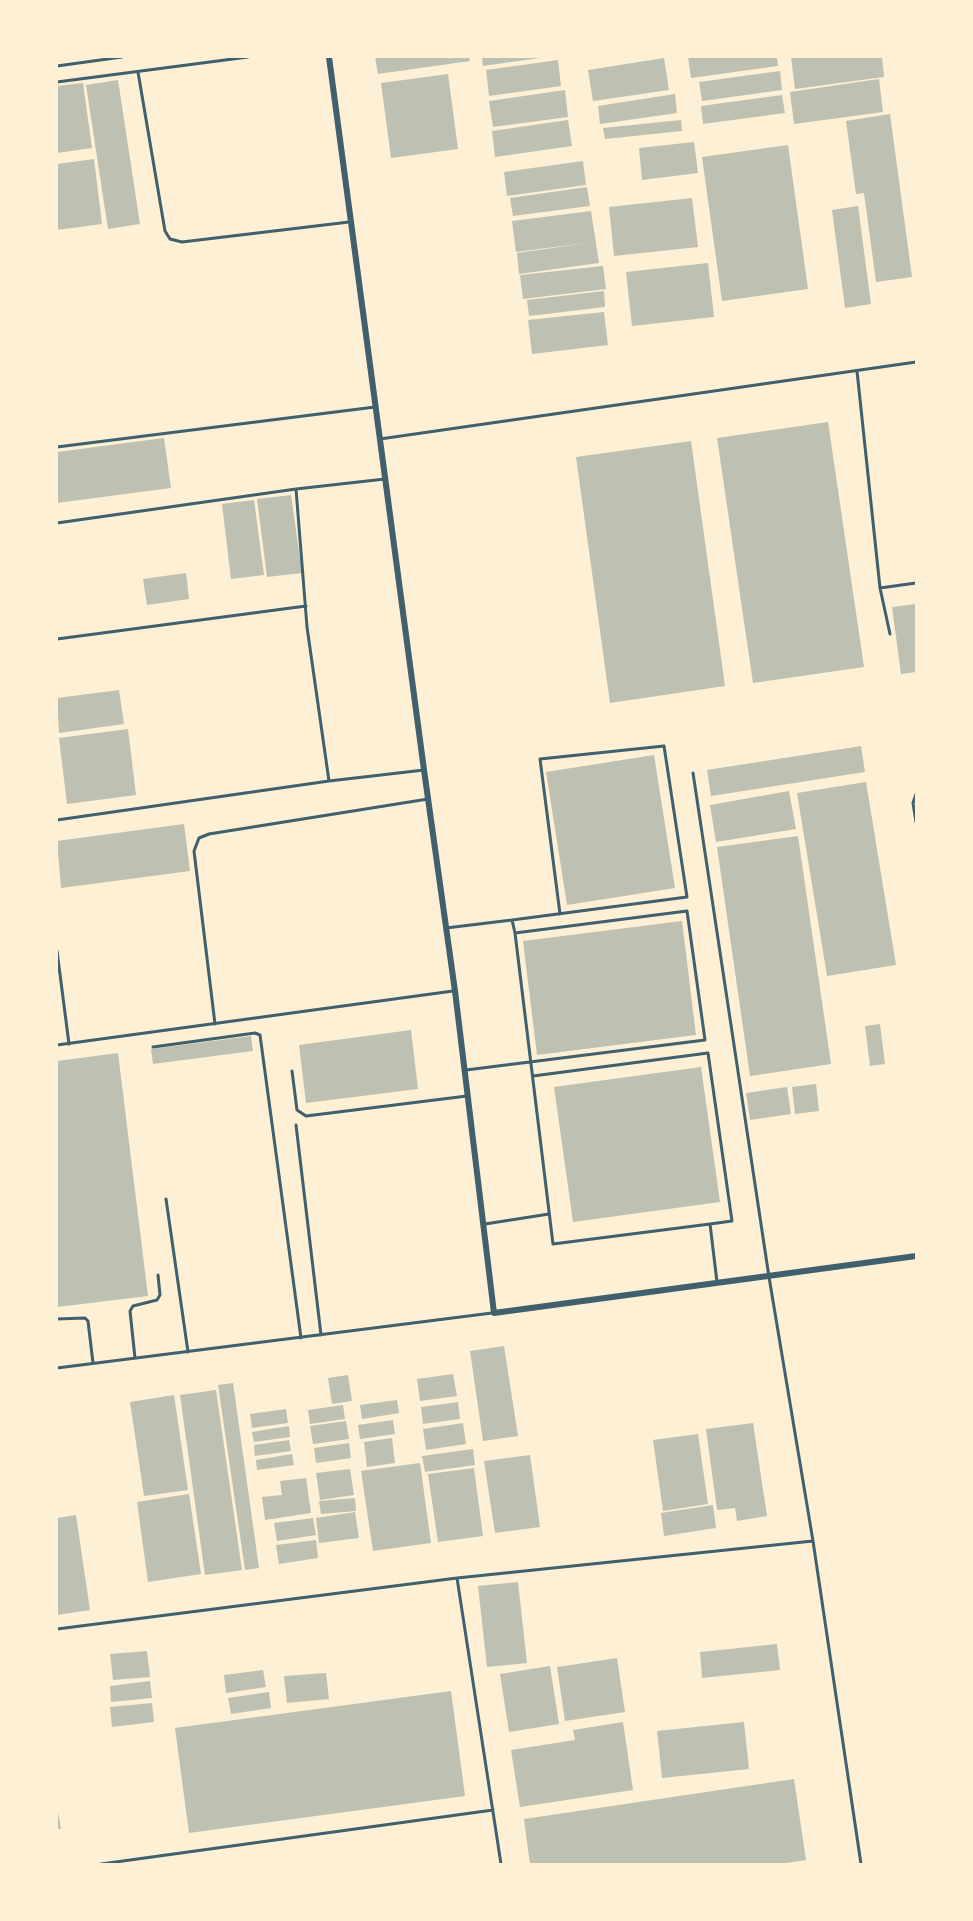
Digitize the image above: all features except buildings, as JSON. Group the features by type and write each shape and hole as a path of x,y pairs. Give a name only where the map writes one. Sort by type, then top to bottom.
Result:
{"street":[{"path":"329,57 455,991 494,1313 916,1257"}],"lane":[{"path":"57,66 93,59 122,57"},
{"path":"57,82 248,57"},
{"path":"138,72 165,231 170,239 182,242 351,222"},
{"path":"380,439 916,362"},
{"path":"857,370 880,588 890,634"},
{"path":"57,447 375,407"},
{"path":"57,523 296,489 386,479"},
{"path":"296,489 307,627 329,781"},
{"path":"880,588 916,583"},
{"path":"57,639 306,606"},
{"path":"446,928 560,914 687,897 664,746 540,759 560,914"},
{"path":"57,820 329,781 424,770"},
{"path":"693,773 861,1864"},
{"path":"916,794 913,803 916,822"},
{"path":"215,1024 194,851 199,838 209,834 428,799"},
{"path":"465,1070 705,1040 687,911 515,933"},
{"path":"512,920 553,1244 732,1221 708,1053 533,1076"},
{"path":"57,951 69,1044"},
{"path":"57,1045 455,991"},
{"path":"153,1047 255,1033 260,1035 301,1338"},
{"path":"292,1071 297,1110 306,1116 468,1095"},
{"path":"296,1125 321,1335"},
{"path":"166,1199 188,1352"},
{"path":"485,1224 549,1214"},
{"path":"710,1224 717,1284"},
{"path":"135,1358 130,1311 133,1306 157,1300 160,1295 158,1275"},
{"path":"57,1368 494,1313"},
{"path":"57,1320 85,1317 88,1321 93,1363"},
{"path":"57,1629 457,1578 813,1541"},
{"path":"457,1578 501,1864"},
{"path":"100,1864 493,1810"}]}
